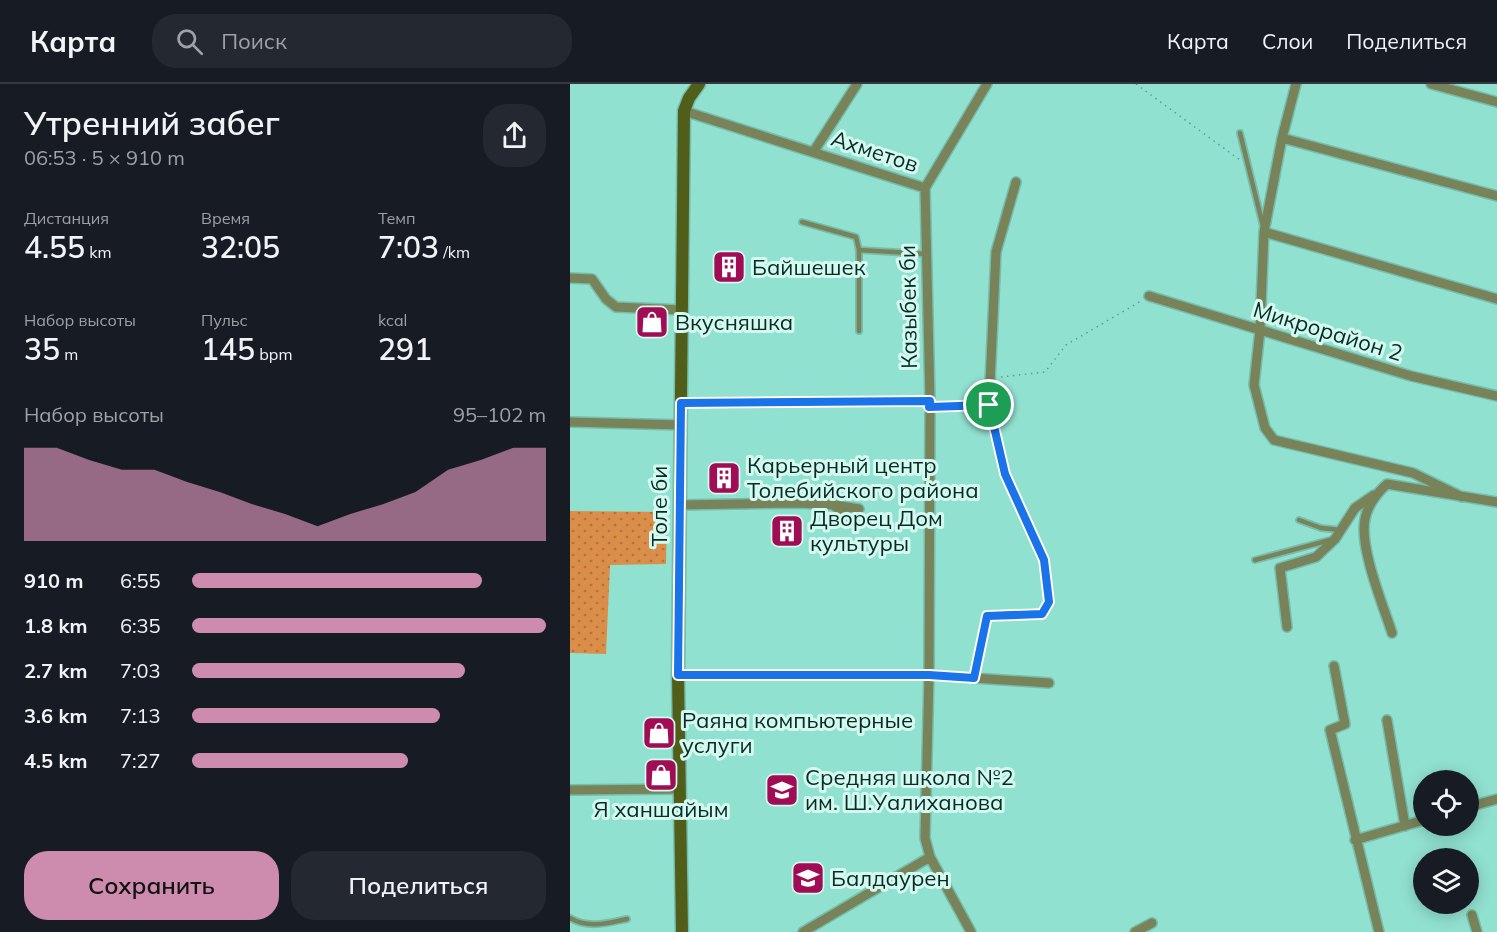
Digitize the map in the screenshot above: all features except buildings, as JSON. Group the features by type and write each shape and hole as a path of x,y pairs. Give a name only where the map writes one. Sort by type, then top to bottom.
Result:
{"main road":[{"name":"Толе би","path":"682,932 678,675 684,111 689,98 699,84"}],"street":[{"name":"Ахметов","path":"814,151 857,84"},
{"path":"925,188 987,84"},
{"path":"1296,84 1282,138 1264,232 1260,330 1254,385 1265,428 1274,440 1413,473 1462,497"},
{"path":"1431,84 1497,102"},
{"name":"Ахметов","path":"684,111 925,188"},
{"path":"1282,138 1497,196"},
{"path":"974,678 987,616 1042,614 1049,602 1044,560 1005,474 989,405 996,252 1016,182"},
{"name":"Казыбек би","path":"925,188 929,404 929,675 926,838 930,857 971,932"},
{"path":"1264,232 1497,300"},
{"path":"570,278 592,279 606,299 616,307 682,310"},
{"name":"Микрорайон 2","path":"1149,296 1411,376 1497,396"},
{"path":"681,403 989,405"},
{"path":"570,422 681,424"},
{"path":"1287,627 1280,568 1316,557 1335,539 1355,508 1387,484 1497,502"},
{"path":"1374,495 1365,519 1364,543 1392,633"},
{"path":"680,505 799,503 859,509"},
{"path":"833,505 841,511 846,521"},
{"path":"1334,666 1345,724 1330,730 1379,932"},
{"path":"678,675 929,675 1049,683"},
{"path":"1387,720 1405,826"},
{"path":"570,790 680,789"},
{"path":"1479,804 1497,799"},
{"path":"1355,840 1413,823"},
{"path":"803,932 930,857"},
{"path":"1472,915 1477,932"},
{"path":"1135,932 1152,923"}],"lane":[{"path":"1240,133 1264,232"},
{"path":"802,222 856,237 859,250 859,331"},
{"path":"859,250 927,254"},
{"path":"1299,520 1321,528 1341,530"},
{"path":"1255,560 1335,539"},
{"path":"570,918 584,924 597,925 627,920"}],"path":[{"path":"1136,84 1248,166"},
{"path":"991,378 1045,372 1066,345 1149,296"}],"shaded area":[{"path":"570,511 667,512 666,564 610,565 606,654 570,653"}],"place":[{"name":"Байшешек","path":"729,267"},
{"name":"Вкусняшка","path":"652,322"},
{"name":"Карьерный центр Толебийского района","path":"724,478"},
{"name":"Дворец Дом культуры","path":"787,531"},
{"name":"Раяна компьютерные услуги","path":"659,733"},
{"name":"Я ханшайым","path":"661,775"},
{"name":"Средняя школа №2 им. Ш.Уалиханова","path":"782,790"},
{"name":"Балдаурен","path":"808,878"}],"route":[{"path":"930,401 929,407 989,405 1005,474 1044,560 1049,602 1042,614 987,616 974,678 929,675 678,675 681,403 930,401"}]}
